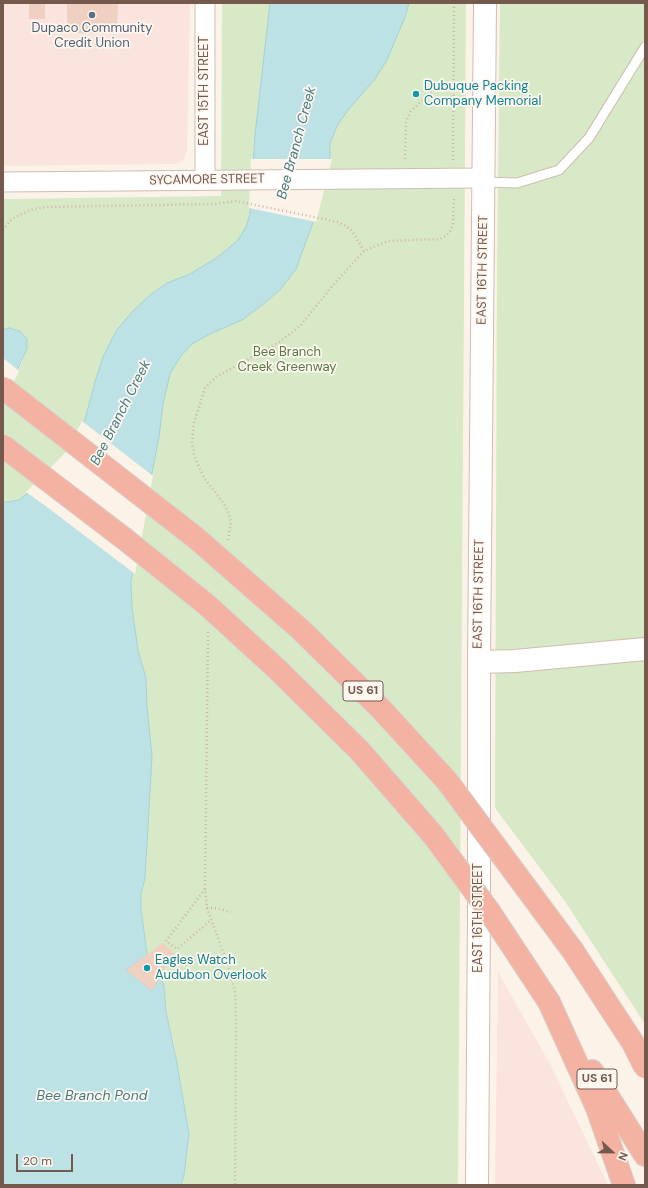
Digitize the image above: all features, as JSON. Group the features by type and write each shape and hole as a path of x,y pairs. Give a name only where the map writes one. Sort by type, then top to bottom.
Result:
{"highway":[{"name":"US 61","path":"3,388 196,538 300,629 381,709 447,781 572,951 632,1043 645,1067"},
{"name":"US 61","path":"3,446 208,605 278,670 359,750 433,835 489,911 549,1002 645,1156"},
{"path":"549,1002 597,1108 624,1185"}],"street":[{"name":"EAST 15TH STREET","path":"205,3 205,180"},
{"name":"EAST 16TH STREET","path":"477,1185 479,662 485,3"},
{"name":"SYCAMORE STREET","path":"3,182 338,179 483,180"},
{"path":"479,662 515,661 645,649"}],"lane":[{"path":"483,180 517,183 559,170 589,138 645,47"}],"path":[{"path":"453,162 454,3"},
{"path":"405,162 406,122 411,111 436,88 454,87"},
{"path":"3,230 12,219 30,210 46,207 215,204 236,200 325,219 346,226 352,231 364,251"},
{"path":"205,888 166,940 177,949 211,920"},
{"path":"207,908 216,908 231,912"}],"shaded area":[{"path":"3,3 190,3 187,151 184,160 175,164 3,166"},
{"path":"498,972 550,1064 608,1185 495,1185"}],"green space":[{"name":"Bee Branch Creek Greenway","path":"222,3 466,3 458,1185 181,1185 184,1175 189,1134 174,1045 166,1012 164,986 160,978 152,991 141,908 141,894 145,878 149,807 146,678 138,650 132,608 131,581 151,475 66,454 31,491 19,500 3,502 3,401 22,362 27,349 27,339 20,331 9,328 3,330 3,199 221,196"},
{"path":"500,3 645,3 645,1024 564,900 495,808 497,264"}],"water":[{"name":"Bee Branch Pond","path":"270,3 409,3 405,17 387,60 375,79 348,110 337,126 330,144 330,162 315,217 296,269 280,290 242,320 212,333 192,344 180,357 170,374 163,404 159,437 131,581 132,608 138,650 146,678 152,756 145,878 141,894 141,908 147,955 126,970 152,991 160,977 164,986 166,1012 176,1058 189,1134 184,1175 181,1185 3,1185 3,502 19,500 31,491 66,454 84,423 103,357 116,331 132,312 150,295 167,283 190,274 218,257 238,240 246,227 250,214 255,135"},
{"path":"9,328 20,331 27,339 27,349 3,401 3,330"}],"pier":[{"path":"251,159 332,159 316,222 249,208"},
{"path":"3,358 19,371 3,403"},
{"path":"82,421 153,476 135,574 26,492 65,453"}],"building":[{"name":"Dupaco Community Credit Union","path":"29,3 45,3 45,19 29,19"},
{"name":"Dupaco Community Credit Union","path":"67,3 118,3 117,33 78,33 78,26 67,26"},
{"name":"Eagles Watch Audubon Overlook","path":"163,943 174,953 152,991 126,970"}],"place":[{"name":"Dupaco Community Credit Union","path":"92,15"},
{"name":"Dubuque Packing Company Memorial","path":"416,94"},
{"name":"Eagles Watch Audubon Overlook","path":"147,968"}],"water label":[{"name":"Bee Branch Creek","path":"297,143"},
{"name":"Bee Branch Creek","path":"121,413"}]}
